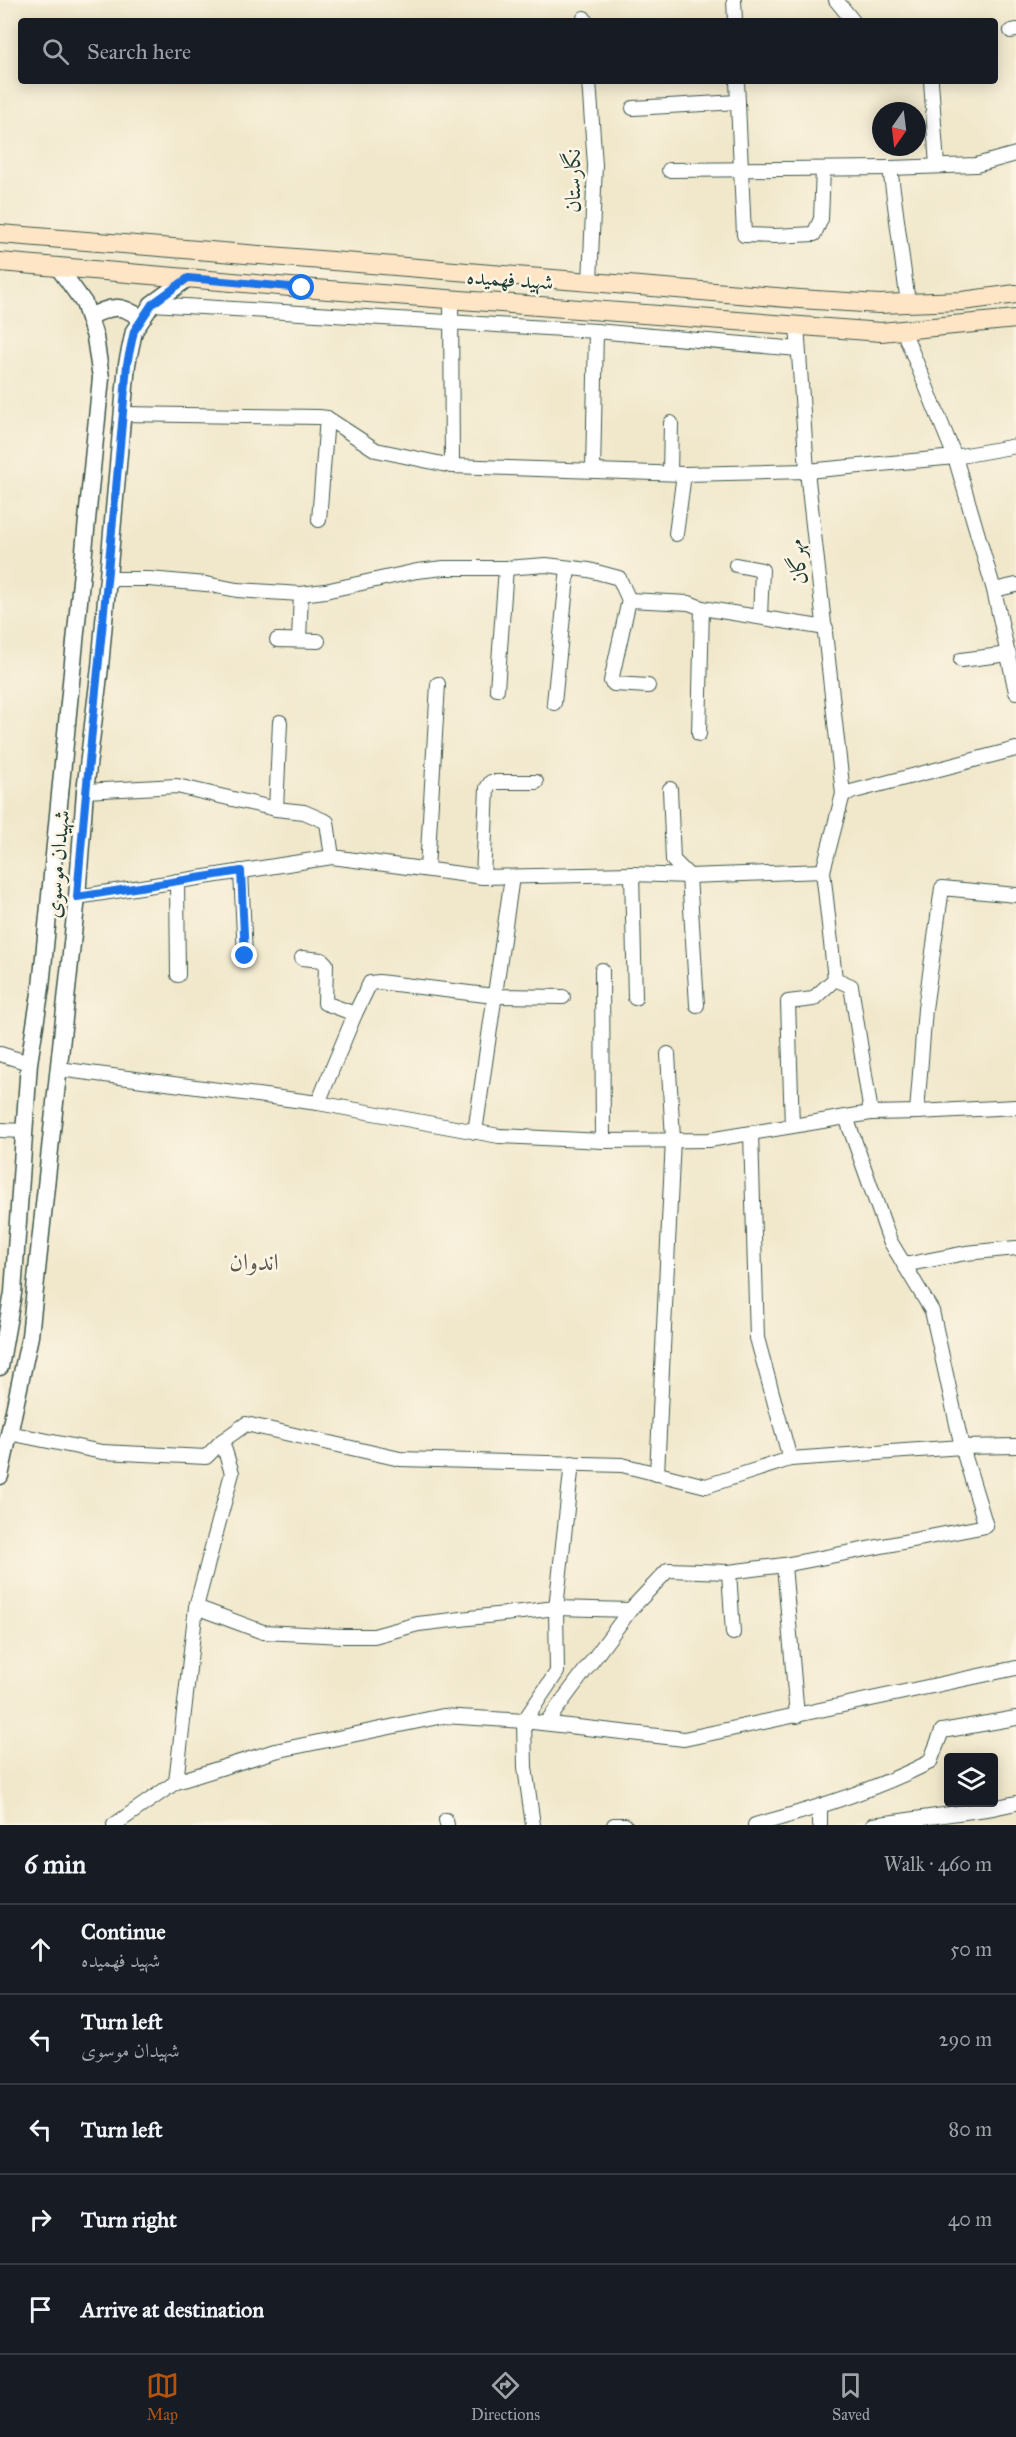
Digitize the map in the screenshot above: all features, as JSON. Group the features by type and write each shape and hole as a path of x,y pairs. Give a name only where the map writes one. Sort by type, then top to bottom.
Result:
{"main road":[{"name":"شهید فهمیده","path":"0,234 879,304 962,301 1016,294"},
{"name":"شهید فهمیده","path":"0,262 881,332 1016,319"},
{"path":"642,313 649,308 652,300 650,292 643,286"},
{"path":"683,316 678,302 684,289"}],"street":[{"path":"734,0 735,18"},
{"path":"836,0 851,18"},
{"name":"نگارستان","path":"589,84 595,165 590,282"},
{"path":"737,84 744,235 814,234 819,228 821,219 823,169"},
{"path":"931,84 937,166"},
{"path":"633,108 738,102"},
{"path":"669,170 740,171 976,165 1016,154"},
{"path":"890,168 908,303"},
{"name":"شهیدان موسوی","path":"0,1367 13,1293 30,1063 40,987 101,378 95,337 84,303 58,267"},
{"name":"شهیدان موسوی","path":"0,1476 30,1336 77,897 85,791 100,667 106,579 127,364 134,331 141,319 152,304 188,278"},
{"path":"451,299 452,466"},
{"path":"152,304 596,331 798,349"},
{"path":"89,317 109,308 128,309 141,319"},
{"name":"مهرگان","path":"796,325 807,471 843,794"},
{"path":"903,330 955,457 994,590 1016,692"},
{"path":"593,471 596,331"},
{"path":"123,414 327,418 376,450 452,466 677,474 807,471 955,457 1016,446"},
{"path":"319,520 327,418"},
{"path":"671,423 677,474 676,534"},
{"path":"106,579 149,579 206,584 246,591 301,594 417,571 546,565 598,572 620,578 629,600 611,681 614,684 648,686"},
{"path":"736,565 762,570 760,617"},
{"path":"497,689 506,568"},
{"path":"554,703 568,568"},
{"path":"994,590 1016,585"},
{"path":"299,639 301,594"},
{"path":"629,600 689,603 702,608 826,628"},
{"path":"699,734 702,608"},
{"path":"277,640 318,641"},
{"path":"961,660 1009,654"},
{"path":"427,869 438,684"},
{"path":"276,808 280,722"},
{"path":"835,979 823,871 843,794 1016,748"},
{"path":"483,877 487,788 491,782 536,782"},
{"path":"85,791 177,786 304,812 327,822 332,857"},
{"path":"670,789 673,861 689,876 697,1005"},
{"path":"77,897 332,857 483,877 632,874 689,876 823,871"},
{"path":"241,871 245,956"},
{"path":"632,874 635,998"},
{"path":"475,1132 512,876"},
{"path":"177,881 178,975"},
{"path":"917,1112 924,1009 942,888 1016,896"},
{"path":"302,958 322,960 326,964 325,1003 355,1014"},
{"path":"602,970 603,1141"},
{"path":"835,979 851,986 871,1113"},
{"path":"792,1126 788,1002 813,999 835,979"},
{"path":"318,1103 370,983 379,982 494,996 563,997"},
{"path":"0,1054 30,1063"},
{"path":"657,1474 673,1139 668,1054"},
{"path":"59,1069 318,1103 500,1136 603,1141 709,1140 871,1113 1016,1107"},
{"path":"546,1723 630,1610 668,1570 729,1572 784,1564 986,1526 962,1447 932,1311 890,1241 846,1117"},
{"path":"0,1130 24,1131"},
{"path":"751,1133 757,1338 790,1459"},
{"path":"904,1265 966,1253 1016,1248"},
{"path":"9,1433 102,1452 206,1457 222,1441 246,1424 400,1459 622,1465 705,1486 790,1459 962,1447 1016,1446"},
{"path":"176,1782 196,1607 232,1473 222,1441"},
{"path":"533,1825 525,1767 524,1721 557,1672 556,1608 572,1463"},
{"path":"784,1564 797,1716"},
{"path":"729,1572 733,1633"},
{"path":"196,1607 263,1632 344,1636 374,1636 418,1624 556,1608 630,1610"},
{"path":"114,1825 176,1782 275,1751 444,1716 546,1723 684,1739 1016,1668"},
{"path":"755,1825 820,1806 898,1778 930,1762 942,1731 1016,1718"},
{"path":"873,1825 1016,1803"},
{"path":"820,1806 820,1825"},
{"path":"614,1825 625,1825"}],"district":[{"name":"اندوان","path":"254,1262"}],"route":[{"path":"245,956 241,871 77,897 85,791 100,667 106,579 127,364 134,331 152,304 188,278 302,288"}]}
